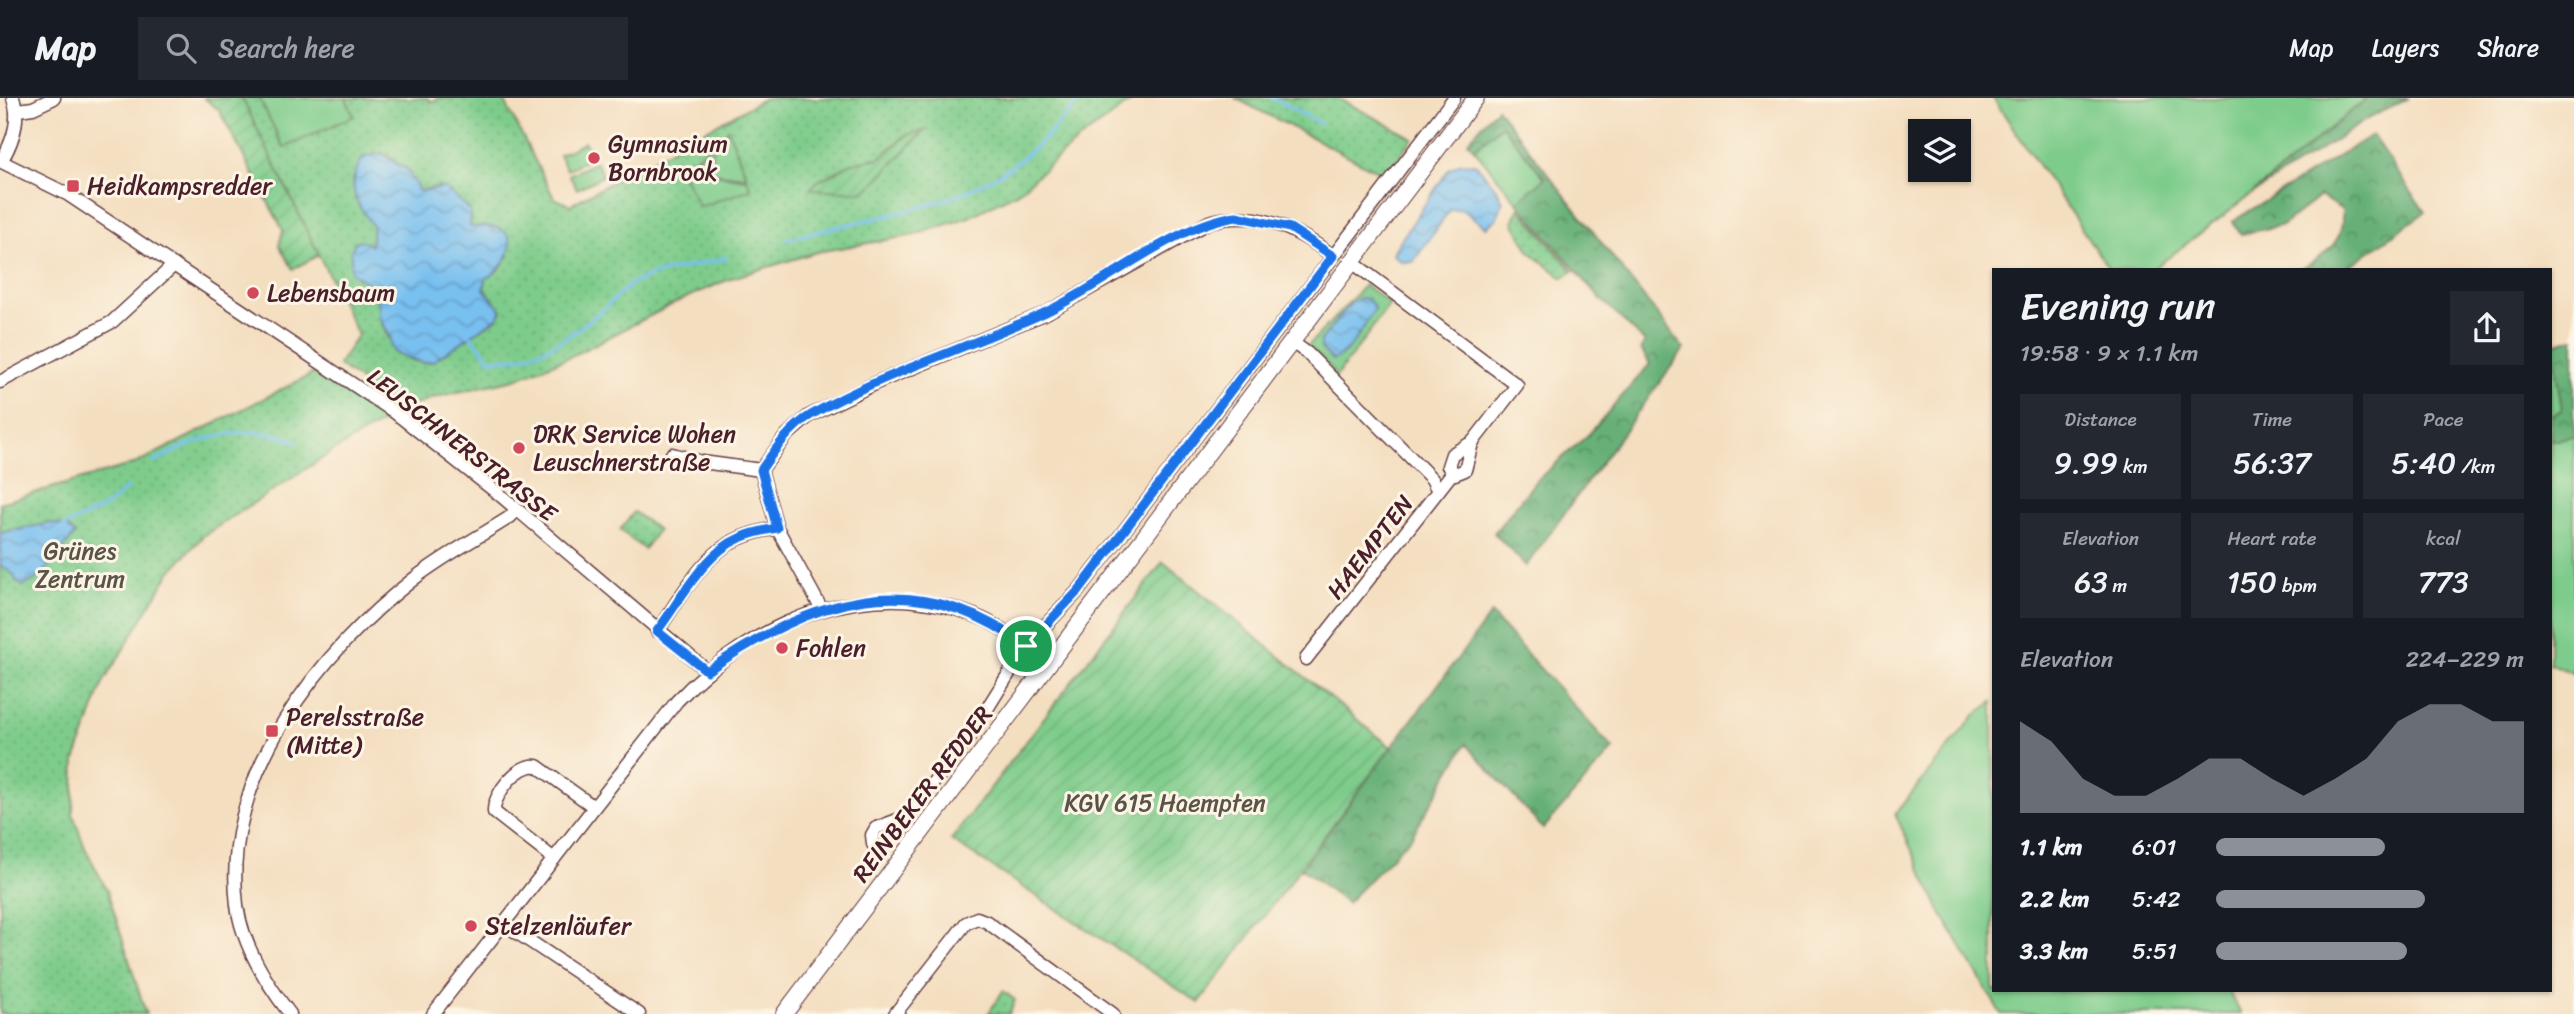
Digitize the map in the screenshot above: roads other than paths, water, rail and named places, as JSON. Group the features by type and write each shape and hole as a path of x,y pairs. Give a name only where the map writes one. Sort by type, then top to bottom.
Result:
{"main road":[{"name":"REINBEKER REDDER","path":"784,1014 1476,98"}],"street":[{"path":"1,161 10,147 16,104 42,104 54,98"},
{"name":"REINBEKER REDDER","path":"908,816 972,733 1026,646 1079,590 1454,98"},
{"name":"LEUSCHNERSTRASSE","path":"1,161 60,189 393,411 516,510 707,671"},
{"path":"761,470 786,436 809,416 878,382 981,341 1064,303 1209,222 1236,216 1257,218 1290,228 1333,256"},
{"path":"1352,262 1517,385 1472,443 1452,454 1447,466 1453,472 1438,491"},
{"path":"0,382 113,323 174,265"},
{"name":"HAEMPTEN","path":"1292,342 1307,353 1423,470 1438,491 1306,659"},
{"path":"672,454 702,462 761,470"},
{"path":"761,470 777,528 821,608"},
{"path":"290,1014 271,990 251,949 237,907 235,871 239,825 264,762 285,718 343,642 417,576 510,517 516,510"},
{"path":"657,631 710,561 723,549 738,538 777,528"},
{"path":"433,1014 677,701 707,671 751,641 821,608 883,597 918,601 984,620 1050,663"},
{"path":"554,859 494,812 497,798 527,765 537,766 594,807"},
{"path":"895,1014 966,923 977,918 987,922 1113,1014"},
{"path":"504,924 639,1014"}],"water":[{"path":"382,153 406,168 419,191 445,188 470,210 470,227 493,227 503,230 509,236 509,252 500,268 486,278 484,289 502,310 496,319 433,361 423,363 393,352 390,336 379,317 379,305 368,284 351,272 351,251 355,242 361,240 371,246 373,226 357,201 354,177 363,157"},
{"path":"1460,163 1476,164 1498,191 1503,203 1496,219 1486,227 1461,209 1450,210 1413,262 1402,262 1393,255 1395,249 1449,169"},
{"path":"1360,298 1368,299 1375,309 1351,346 1332,360 1321,348 1321,340 1351,303"},
{"path":"50,523 66,526 75,534 40,577 23,586 0,565 0,533"}],"waterway":[{"path":"787,240 914,209 973,188 1030,152 1082,98"},
{"path":"1272,98 1320,123"},
{"path":"471,336 490,359 531,354 568,336 632,283 655,274 726,258"},
{"path":"154,462 187,445 224,435 261,433 297,442"},
{"path":"64,526 105,507 127,488"}],"place":[{"name":"Gymnasium Bornbrook","path":"594,158"},
{"name":"Heidkampsredder","path":"73,186"},
{"name":"Lebensbaum","path":"253,293"},
{"name":"DRK Service Wohen Leuschnerstraße","path":"519,448"},
{"name":"Fohlen","path":"782,648"},
{"name":"Perelsstraße (Mitte)","path":"272,731"},
{"name":"Stelzenläufer","path":"471,926"}],"park label":[{"name":"Grünes Zentrum","path":"80,565"},
{"name":"KGV 615 Haempten","path":"1165,803"}]}
